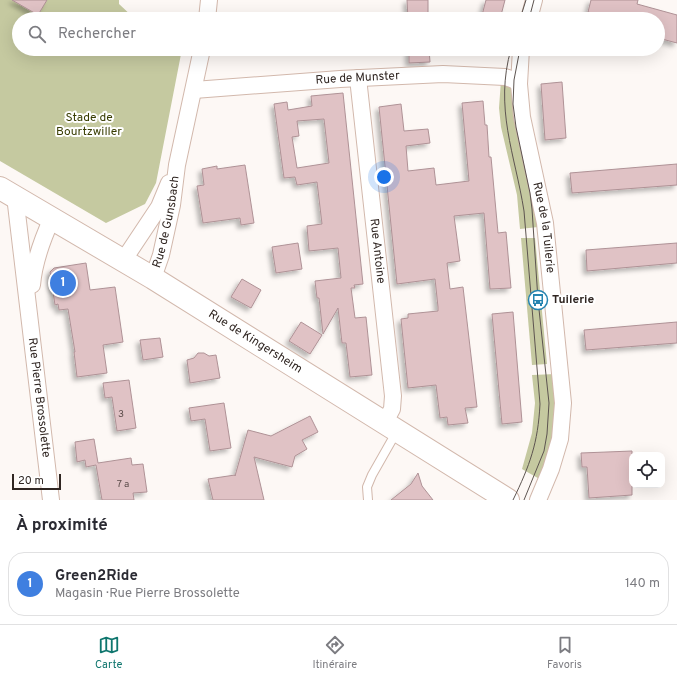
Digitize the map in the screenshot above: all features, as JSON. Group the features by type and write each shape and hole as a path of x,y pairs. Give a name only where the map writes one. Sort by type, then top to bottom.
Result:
{"main road":[{"name":"Rue de Kingersheim","path":"8,192 153,278 508,500"}],"street":[{"path":"208,12 209,0"},
{"path":"531,12 534,0"},
{"name":"Rue de Gunsbach","path":"153,278 161,254 172,204 177,165 201,56"},
{"name":"Rue de la Tuilerie","path":"521,56 519,84 522,117 545,223 563,403 560,439 551,469 538,500"},
{"name":"Rue de Munster","path":"194,90 358,78 443,74 490,76 514,80 519,84"},
{"name":"Rue Antoine","path":"358,78 394,396 391,426"},
{"name":"Rue de Gunsbach","path":"122,261 159,206 177,165"},
{"name":"Rue Pierre Brossolette","path":"8,192 30,319 51,500"},
{"name":"Rue Pierre Brossolette","path":"30,319 33,272 38,251 52,218"}],"lane":[{"path":"368,500 367,487 391,426"}],"green space":[{"name":"Stade de Bourtzwiller","path":"0,0 119,0 119,4 128,12 12,12 12,56 181,56 156,183 145,204 106,223 0,161"},
{"path":"501,80 514,86 538,227 520,229 517,195 501,127 499,108"},
{"path":"521,238 535,238 547,364 532,365"},
{"path":"556,374 557,426 543,481 522,469 532,433 535,403 532,375"}],"building":[{"path":"12,0 47,0 40,12 33,12"},
{"path":"407,0 428,0 428,12 408,12"},
{"path":"486,0 505,0 502,12 483,12"},
{"path":"591,0 638,0 637,4 677,15 677,43 665,40 665,12 588,12"},
{"path":"409,56 430,56 430,62 409,63"},
{"path":"562,82 566,138 545,140 541,84"},
{"path":"343,93 363,284 354,285 355,288 351,288 355,318 366,317 372,375 350,377 346,343 342,343 338,308 323,334 319,298 317,298 315,281 341,278 338,248 309,251 307,226 322,224 317,182 297,185 295,177 284,178 274,104 287,102 288,110 312,106 311,96","holes":["324,119 329,163 297,168 292,137 299,136 297,121"]},
{"path":"483,101 485,125 487,125 489,157 491,157 498,233 506,232 511,288 490,289 484,213 454,216 460,261 447,263 450,289 463,287 477,407 465,408 468,423 448,425 447,417 440,418 436,385 408,388 401,319 408,318 408,314 438,311 438,307 435,279 397,284 379,107 401,104 404,131 428,129 430,143 406,146 408,171 434,168 436,185 469,181 462,103"},
{"path":"677,164 677,185 572,193 570,173"},
{"path":"245,165 254,223 241,225 240,218 203,223 197,186 204,185 202,169 217,166 217,169"},
{"path":"298,243 302,269 276,273 272,247"},
{"path":"677,243 677,263 587,271 586,250"},
{"path":"86,263 90,290 115,287 123,342 103,345 107,373 77,377 75,352 68,309 59,310 58,304 55,305 50,272 54,268"},
{"path":"242,279 261,290 251,308 231,297"},
{"path":"513,312 522,422 502,424 492,314"},
{"path":"301,322 322,335 310,354 289,341"},
{"path":"677,322 677,343 586,350 584,330"},
{"path":"160,338 163,357 143,360 140,340"},
{"path":"198,353 204,353 209,356 216,355 220,378 190,383 187,360 194,358"},
{"path":"129,380 136,428 117,431 112,397 105,398 103,383"},
{"path":"224,403 231,448 210,451 205,419 191,421 189,408"},
{"path":"310,416 318,432 302,440 307,449 295,456 292,467 254,457 264,500 213,500 208,479 235,476 248,430 271,436"},
{"path":"94,439 98,463 131,458 132,465 143,464 147,492 133,493 134,500 102,500 96,465 86,467 85,460 77,462 75,442"},
{"path":"632,451 629,452 629,488 632,488 632,495 589,498 587,467 582,467 581,453"},
{"path":"418,473 422,486 433,500 391,500 411,484"}],"tram line":[{"path":"522,12 526,0"},
{"path":"531,12 534,0"},
{"path":"509,56 506,71 505,111 511,150 524,211 540,404 537,431 532,454 513,500"},
{"path":"519,56 514,80 513,104 532,209 538,300 549,403 547,434 544,451 524,500"}],"place":[{"name":"Green2Ride","path":"63,283"},
{"name":"Tuilerie","path":"538,300"}]}
